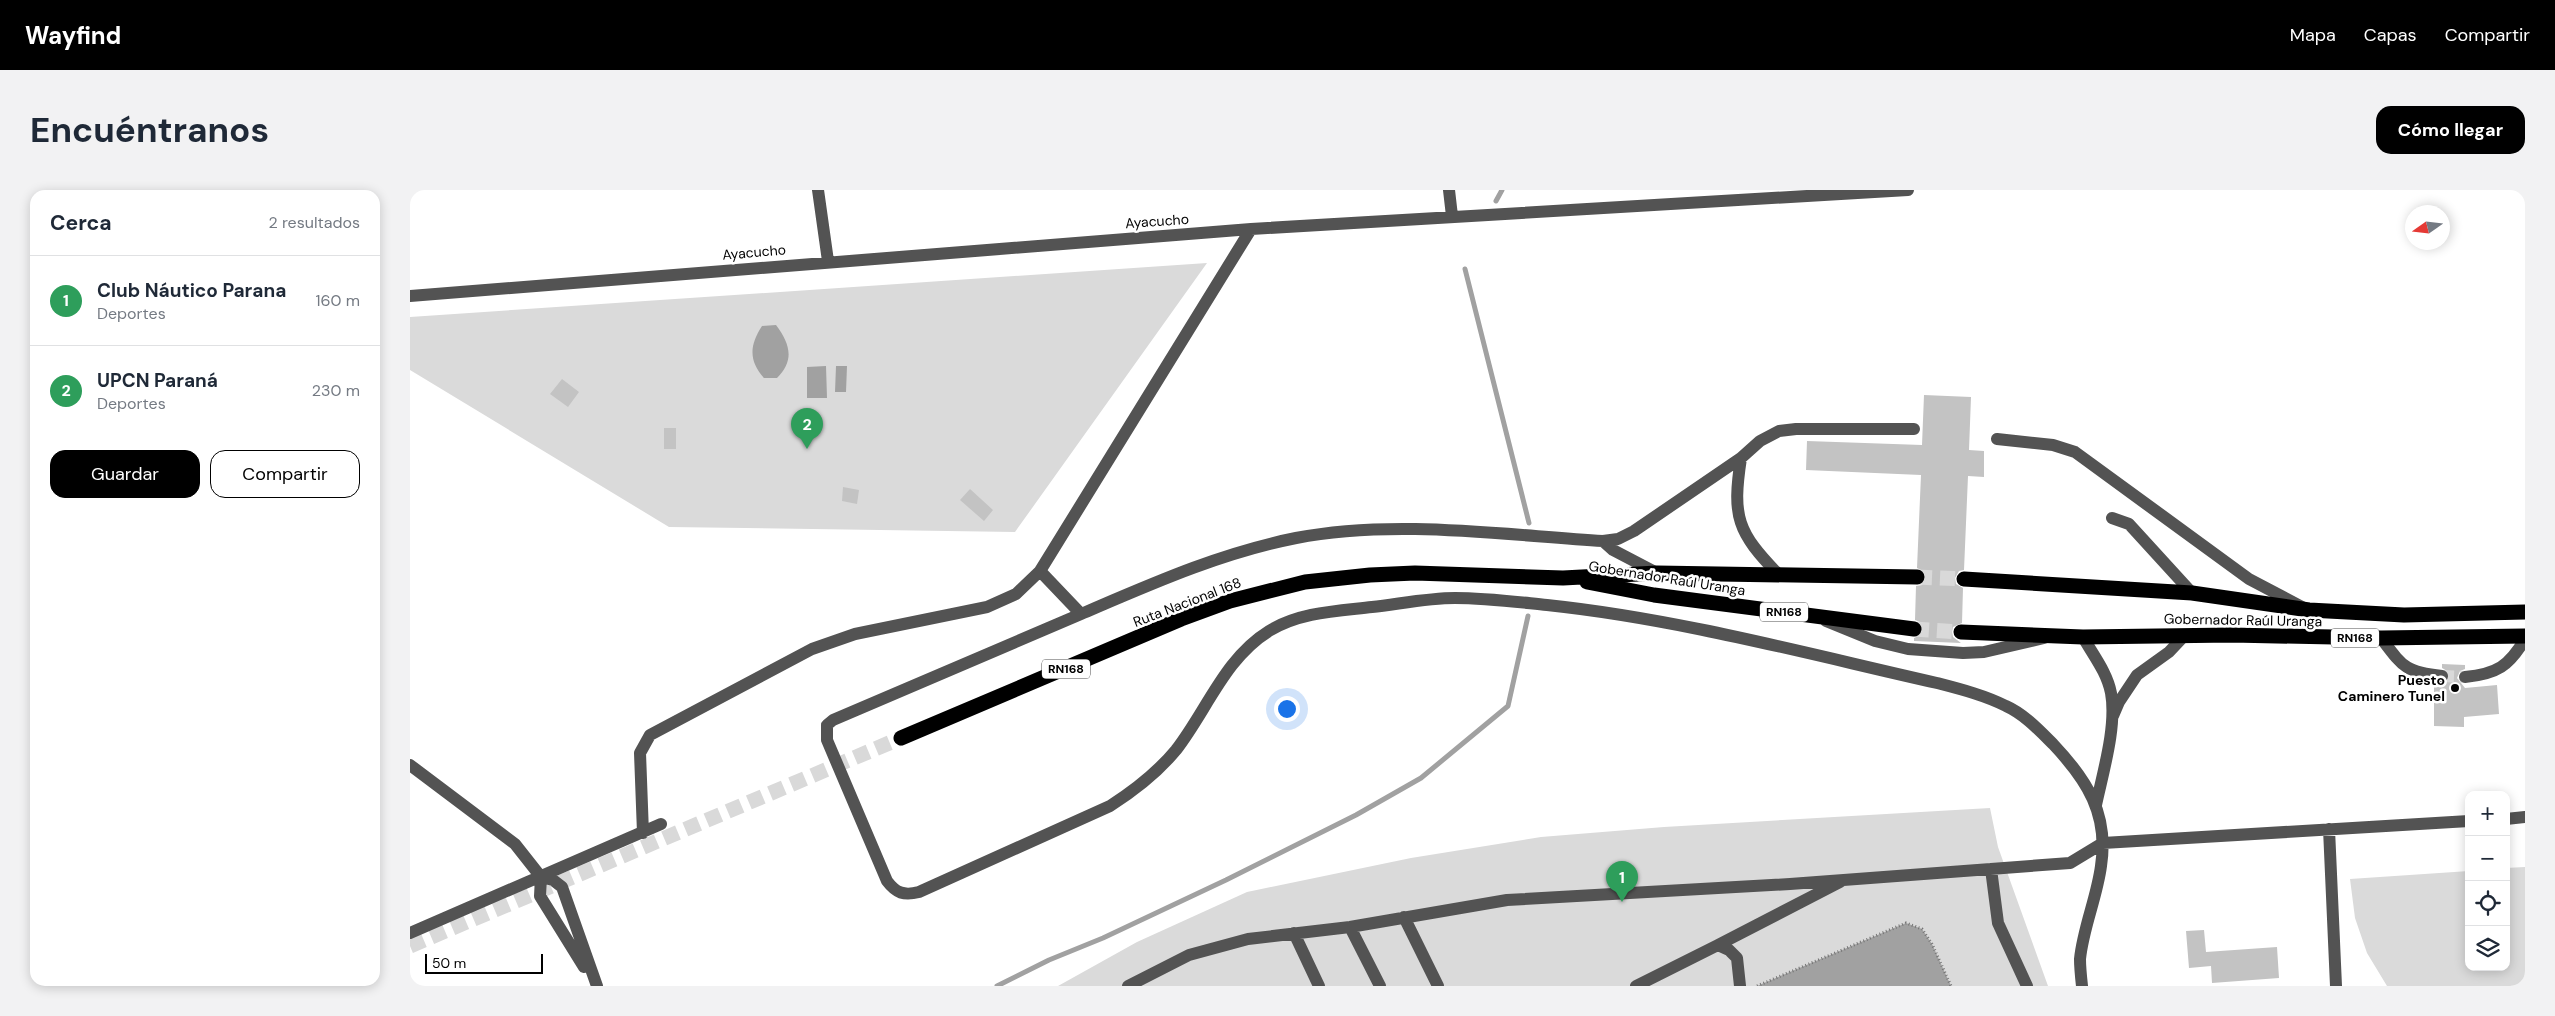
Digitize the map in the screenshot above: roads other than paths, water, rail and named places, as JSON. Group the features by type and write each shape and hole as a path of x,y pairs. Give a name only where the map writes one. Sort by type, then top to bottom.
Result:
{"highway":[{"name":"Gobernador Raúl Uranga","path":"1501,574 1564,578 1657,573 1917,577"},
{"name":"Ruta Nacional 168","path":"901,738 1181,619 1276,588 1312,581 1370,575 1501,574"},
{"name":"Gobernador Raúl Uranga","path":"1564,578 1654,595 1914,629"},
{"name":"Gobernador Raúl Uranga","path":"1964,579 2192,593 2309,610 2423,615 2525,612"},
{"name":"Gobernador Raúl Uranga","path":"1961,632 2052,637 2185,635 2381,638 2525,637"}],"street":[{"path":"818,190 828,261"},
{"path":"1449,190 1452,216"},
{"name":"Ayacucho","path":"410,296 828,261 1251,229 1908,190"},
{"path":"643,832 640,753 650,735 812,649 856,634 987,607 1016,594 1040,571 1251,229"},
{"path":"1914,429 1796,429 1779,431 1760,441 1741,458 1634,531 1618,539 1603,541 1389,530 1296,538 1218,558 1173,574 833,720 827,725 827,740 887,881 894,890 910,895 1110,806 1156,773 1177,749 1227,672 1257,638 1272,629 1292,621 1323,612 1454,598 1529,603 1640,616 1937,683 1983,696 2007,706 2028,720 2049,739 2074,767 2090,790 2096,805 2104,843 2101,867 2080,960 2082,986"},
{"path":"1997,439 2053,445 2075,452 2249,579 2309,610"},
{"path":"1741,458 1736,504 1739,523 1748,540 1779,575"},
{"path":"2112,518 2129,524 2192,593"},
{"path":"1603,541 1612,550 1657,573"},
{"path":"1040,571 1081,614"},
{"path":"1817,617 1875,642 1908,649 1962,653 1984,652 2052,637"},
{"path":"2096,805 2112,719 2119,702 2136,675 2169,652 2185,635"},
{"path":"2083,637 2101,665 2111,692 2112,719"},
{"path":"2465,676 2497,671 2510,660 2525,637"},
{"path":"2381,638 2401,664 2415,673 2442,676"},
{"path":"410,765 515,844 541,877 554,880 562,887 596,986"},
{"path":"2510,818 2525,817"},
{"path":"1128,986 1146,982 1189,955 1248,939 1350,927 1507,900 1845,880 2070,863 2104,843 2465,821"},
{"path":"410,933 662,824"},
{"path":"2329,829 2336,986"},
{"path":"1991,869 1998,923 2027,986"},
{"path":"541,877 540,896 596,986"},
{"path":"1636,986 1845,880"},
{"path":"1404,918 1438,986"},
{"path":"1350,927 1380,986"},
{"path":"1294,933 1319,986"},
{"path":"1718,945 1729,950 1738,958 1740,986"}],"waterway":[{"path":"1496,201 1502,190"},
{"path":"1465,269 1529,523"},
{"path":"997,986 1049,960 1103,938 1226,880 1356,815 1421,778 1508,706 1528,616"}],"tunnel":[{"path":"1917,577 1964,579"},
{"path":"1914,629 1961,632"},
{"path":"2442,676 2465,677"},
{"path":"410,946 901,738"}],"place":[{"name":"UPCN Paraná","path":"807,449"},
{"name":"Puesto Caminero Tunel","path":"2455,688"},
{"name":"Club Náutico Parana","path":"1622,902"}]}
